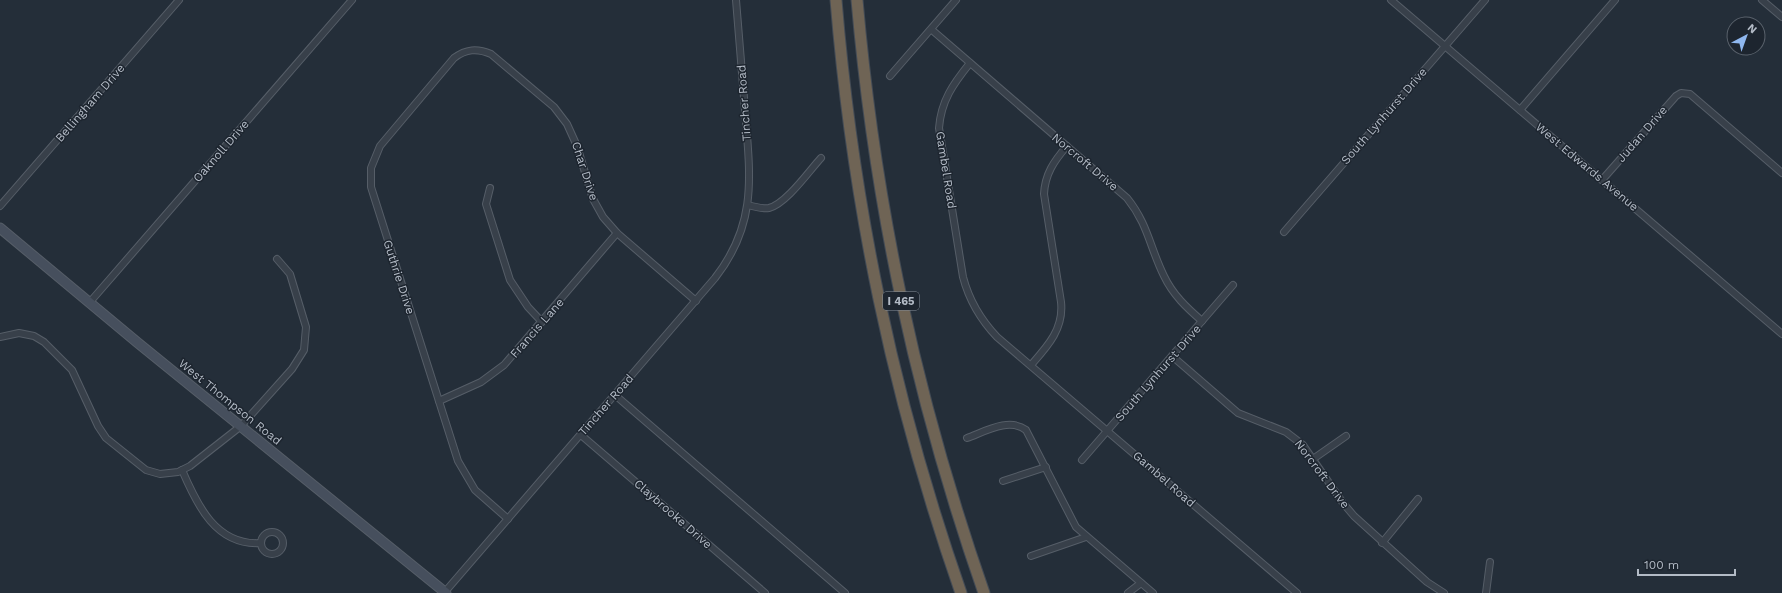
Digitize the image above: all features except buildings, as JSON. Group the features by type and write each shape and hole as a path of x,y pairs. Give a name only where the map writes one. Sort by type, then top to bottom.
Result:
{"highway":[{"name":"I 465","path":"836,0 852,152 876,288 898,388 913,443 961,593"},
{"name":"I 465","path":"857,0 862,60 874,157 894,271 906,328 934,439 984,593"}],"main road":[{"name":"West Thompson Road","path":"0,228 445,593"}],"street":[{"name":"Bellingham Drive","path":"0,206 179,0"},
{"name":"Oaknoll Drive","path":"90,302 352,0"},
{"name":"Tincher Road","path":"445,593 696,301 730,256 741,231 748,205 749,172 736,0"},
{"path":"890,76 932,30 956,0"},
{"name":"West Edwards Avenue","path":"1391,0 1782,334"},
{"name":"South Lynhurst Drive","path":"1284,232 1485,0"},
{"path":"1520,110 1615,0"},
{"path":"1762,0 1782,17"},
{"name":"Norcroft Drive","path":"932,30 1066,146 1123,193 1144,223 1168,284 1182,302 1202,321"},
{"name":"Char Drive","path":"471,50 484,50 491,54 558,111 573,134 593,199 603,217 617,233 696,301"},
{"name":"Guthrie Drive","path":"471,50 461,53 453,60 386,138 376,154 371,171 371,187 373,199 458,461 465,476 475,490 508,519"},
{"name":"Gambel Road","path":"970,64 953,84 946,97 941,110 939,128 964,282 978,313 997,336 1297,593"},
{"name":"Judan Drive","path":"1602,180 1676,96 1685,93 1690,94 1782,173"},
{"path":"1031,365 1052,340 1059,326 1061,314 1044,194 1046,178 1051,167 1066,146"},
{"path":"748,205 765,208 776,205 784,199 821,158"},
{"path":"490,188 486,204 510,280 528,307 542,322"},
{"name":"Francis Lane","path":"439,401 481,382 504,365 617,233"},
{"path":"0,337 16,333 34,336 44,342 69,366 76,376 104,436 137,464 150,471 160,474 182,470 241,426 292,369 304,350 306,326 290,274 277,260"},
{"name":"South Lynhurst Drive","path":"1082,460 1233,286"},
{"name":"Norcroft Drive","path":"1172,356 1235,411 1246,417 1286,432 1303,445 1350,512 1382,543 1444,593"},
{"path":"615,396 845,593"},
{"path":"966,438 1010,424 1019,425 1028,433 1076,527 1153,593"},
{"name":"Claybrooke Drive","path":"581,435 765,593"},
{"path":"1313,459 1346,436"},
{"path":"1003,481 1046,467"},
{"path":"182,470 197,504 218,529 237,539 261,543"},
{"path":"1382,543 1418,499"},
{"path":"1031,556 1086,537"},
{"path":"1486,593 1490,562"},
{"path":"1128,593 1141,582"}]}
